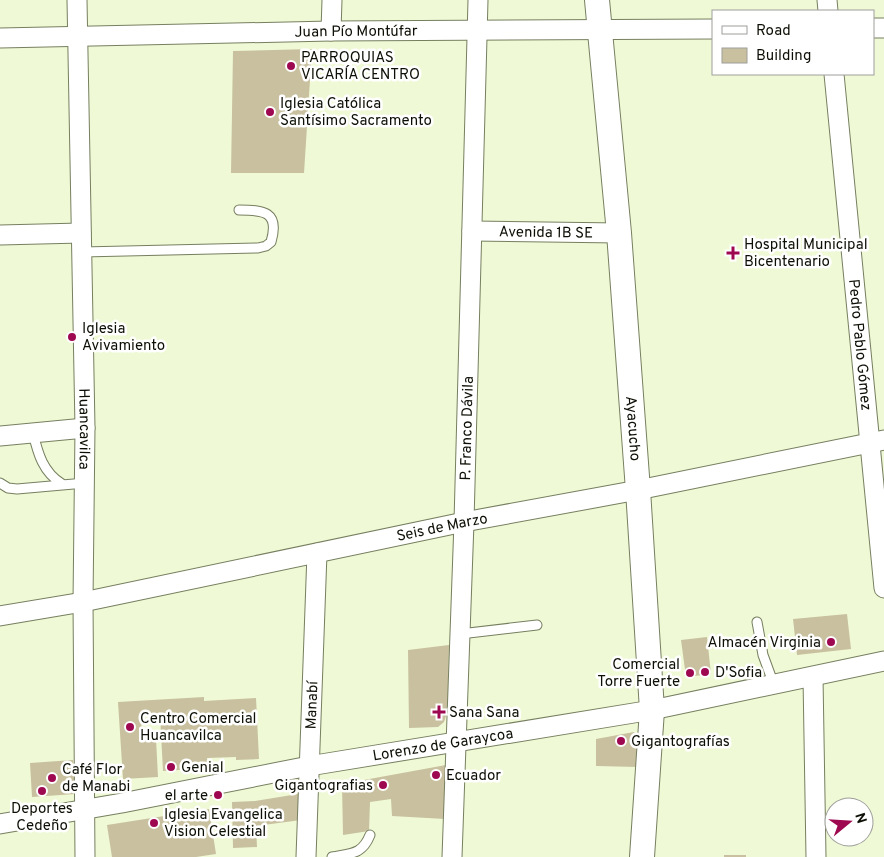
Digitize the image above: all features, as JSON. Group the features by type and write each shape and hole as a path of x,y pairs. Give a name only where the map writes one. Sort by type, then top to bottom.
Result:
{"street":[{"name":"Huancavilca","path":"77,0 85,428 83,602 85,857"},
{"path":"331,31 332,0"},
{"name":"P. Franco Dávila","path":"452,857 464,522 478,0"},
{"name":"Ayacucho","path":"597,0 619,233 652,710 642,857"},
{"name":"Juan Pío Montúfar","path":"0,38 331,31 712,29"},
{"name":"Pedro Pablo Gómez","path":"834,75 877,441 884,588"},
{"name":"Avenida 1B SE","path":"472,230 619,233"},
{"path":"0,235 81,242"},
{"path":"0,436 85,428"},
{"name":"Seis de Marzo","path":"0,616 83,602 464,522 638,490 877,441"},
{"name":"Manabí","path":"306,857 317,553"},
{"name":"Lorenzo de Garaycoa","path":"0,824 309,766 652,710 884,661"},
{"path":"813,677 816,857"}],"lane":[{"path":"81,242 258,248 266,246 271,242 273,226 267,212 238,210"},
{"path":"33,433 37,450 48,473 62,484"},
{"path":"0,482 8,488 17,489 85,482"},
{"path":"757,622 763,654 774,685"},
{"path":"460,634 537,625"},
{"path":"332,857 362,849 370,835"}],"building":[{"name":"Iglesia Católica Santísimo Sacramento","path":"312,49 304,173 231,173 233,51"},
{"path":"847,614 851,649 797,655 793,619"},
{"path":"707,637 711,674 686,677 681,640"},
{"path":"449,645 448,710 444,722 438,727 409,728 408,650"},
{"path":"204,697 204,701 256,698 259,759 236,760 236,757 207,758 208,768 163,771 160,715 141,716 142,740 156,739 158,777 123,779 118,702"},
{"path":"634,732 638,738 638,767 596,766 596,739"},
{"path":"73,760 75,794 32,797 30,763"},
{"path":"446,765 445,819 392,816 391,799 370,802 369,831 343,835 342,784"},
{"path":"298,794 301,820 256,826 257,847 233,848 232,802 255,801"},
{"path":"209,809 216,854 196,857 112,857 107,825"},
{"path":"724,855 746,855 746,857 724,857"}],"place":[{"name":"PARROQUIAS VICARÍA CENTRO","path":"291,66"},
{"name":"Iglesia Católica Santísimo Sacramento","path":"270,112"},
{"name":"Hospital Municipal Bicentenario","path":"733,253"},
{"name":"Iglesia Avivamiento","path":"72,337"},
{"name":"Almacén Virginia","path":"831,642"},
{"name":"D'Sofia","path":"705,672"},
{"name":"Comercial Torre Fuerte","path":"690,673"},
{"name":"Sana Sana","path":"439,712"},
{"name":"Centro Comercial Huancavilca","path":"130,727"},
{"name":"Gigantografías","path":"621,741"},
{"name":"Genial","path":"171,767"},
{"name":"Ecuador","path":"436,775"},
{"name":"Café Flor de Manabi","path":"52,778"},
{"name":"Gigantografias","path":"383,785"},
{"name":"Deportes Cedeño","path":"42,791"},
{"name":"el arte","path":"218,795"},
{"name":"Iglesia Evangelica Vision Celestial","path":"154,823"}]}
